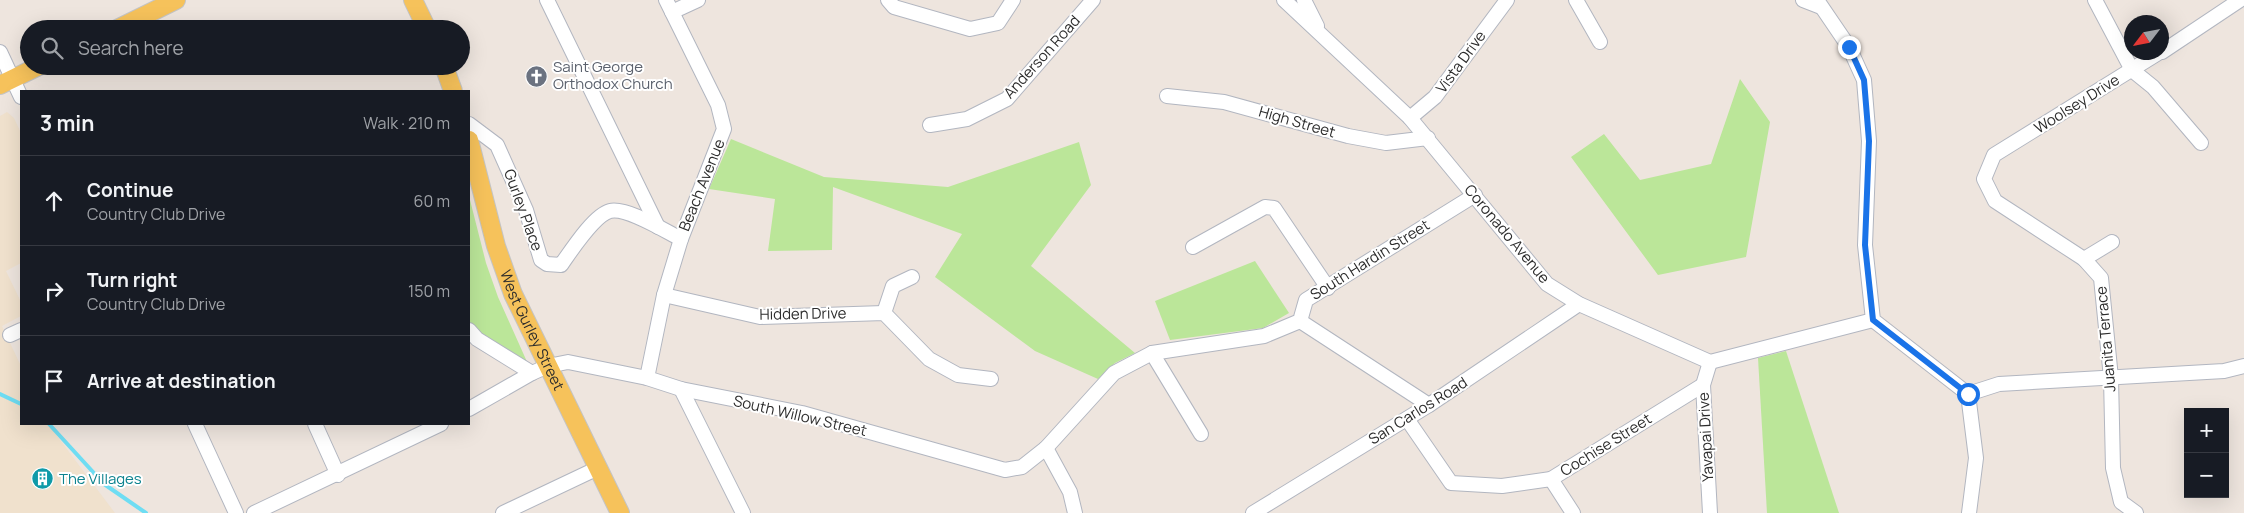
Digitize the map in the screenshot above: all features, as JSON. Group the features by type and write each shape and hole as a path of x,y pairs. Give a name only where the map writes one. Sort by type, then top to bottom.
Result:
{"main road":[{"path":"135,20 176,0"},
{"path":"418,2 424,20"},
{"path":"6,82 20,75"},
{"path":"447,75 453,90"},
{"name":"West Gurley Street","path":"470,144 499,254 540,370 598,468 620,513"}],"street":[{"path":"547,0 658,228"},
{"path":"669,6 698,0"},
{"path":"888,0 894,7 970,29 998,23 1013,0"},
{"name":"Anderson Road","path":"930,125 967,118 1007,99 1093,0"},
{"name":"Coronado Avenue","path":"1284,0 1410,118 1547,284 1579,304 1710,362"},
{"path":"1304,0 1321,34"},
{"name":"Vista Drive","path":"1410,118 1435,97 1507,0"},
{"path":"1576,0 1600,42"},
{"path":"1803,0 1819,3 1849,47 1864,80 1869,141 1865,245 1873,320 1968,394 1976,458 1969,513"},
{"path":"2095,0 2132,70 2153,87 2201,143"},
{"name":"Woolsey Drive","path":"2169,47 2240,0"},
{"name":"Beach Avenue","path":"647,378 664,295 681,239 724,130 718,105 669,6"},
{"path":"0,52 6,82 20,96"},
{"name":"Woolsey Drive","path":"1994,155 2148,60"},
{"name":"High Street","path":"1167,96 1224,102 1348,136 1386,143 1428,138"},
{"name":"Gurley Place","path":"470,125 497,144 526,210 541,260 547,264 561,264 589,227 609,211 623,211 681,239"},
{"name":"Juanita Terrace","path":"1994,155 1984,180 1995,201 2084,259 2101,278 2111,378 2113,468 2121,502 2136,513"},
{"name":"South Hardin Street","path":"1300,321 1306,300 1475,195"},
{"path":"1193,247 1265,207 1274,208 1328,288"},
{"path":"2084,259 2112,242"},
{"path":"912,277 894,286 884,313 929,359 958,375 991,379"},
{"name":"Hidden Drive","path":"664,295 760,317 884,313"},
{"name":"San Carlos Road","path":"1253,513 1429,405 1579,304"},
{"path":"1710,362 1873,320"},
{"path":"1075,513 1070,492 1046,448 1114,373 1152,353 1264,336 1300,321 1429,405"},
{"path":"470,331 477,339 540,370"},
{"path":"1152,353 1201,434"},
{"name":"South Willow Street","path":"540,370 568,362 647,378 680,389 802,413 1005,470 1022,467 1046,448"},
{"name":"Yavapai Drive","path":"1710,362 1703,385 1710,513"},
{"path":"1968,394 2000,384 2224,370 2244,366"},
{"path":"470,408 540,370"},
{"name":"Cochise Street","path":"1407,419 1451,483 1502,486 1551,479 1703,385"},
{"path":"680,389 742,513"},
{"path":"195,425 236,513"},
{"path":"315,425 338,474"},
{"path":"254,513 438,425"},
{"path":"503,513 598,468"},
{"path":"1551,479 1573,513"}],"shaded area":[{"path":"7,112 14,118 20,131 20,264 6,271 20,300 20,317 2,326 20,364 20,425 49,425 115,513 0,513 0,116"}],"green space":[{"path":"1740,79 1770,122 1746,257 1658,275 1571,157 1604,134 1640,180 1711,164"},
{"path":"731,139 824,177 948,187 1079,142 1091,185 1031,266 1135,353 1115,363 1098,379 1035,351 935,277 962,234 833,187 832,250 768,251 775,199 709,189"},
{"path":"470,200 486,263 498,297 532,373 470,331"},
{"path":"1255,261 1289,313 1263,328 1170,340 1155,301"},
{"path":"1786,351 1839,513 1767,513 1758,358"}],"waterway":[{"path":"0,394 20,404"},
{"path":"50,425 104,484 146,513"}],"place":[{"name":"Saint George Orthodox Church","path":"537,76"},
{"name":"The Villages","path":"43,479"}],"route":[{"path":"1849,47 1864,80 1869,141 1865,245 1873,320 1968,394"}]}
